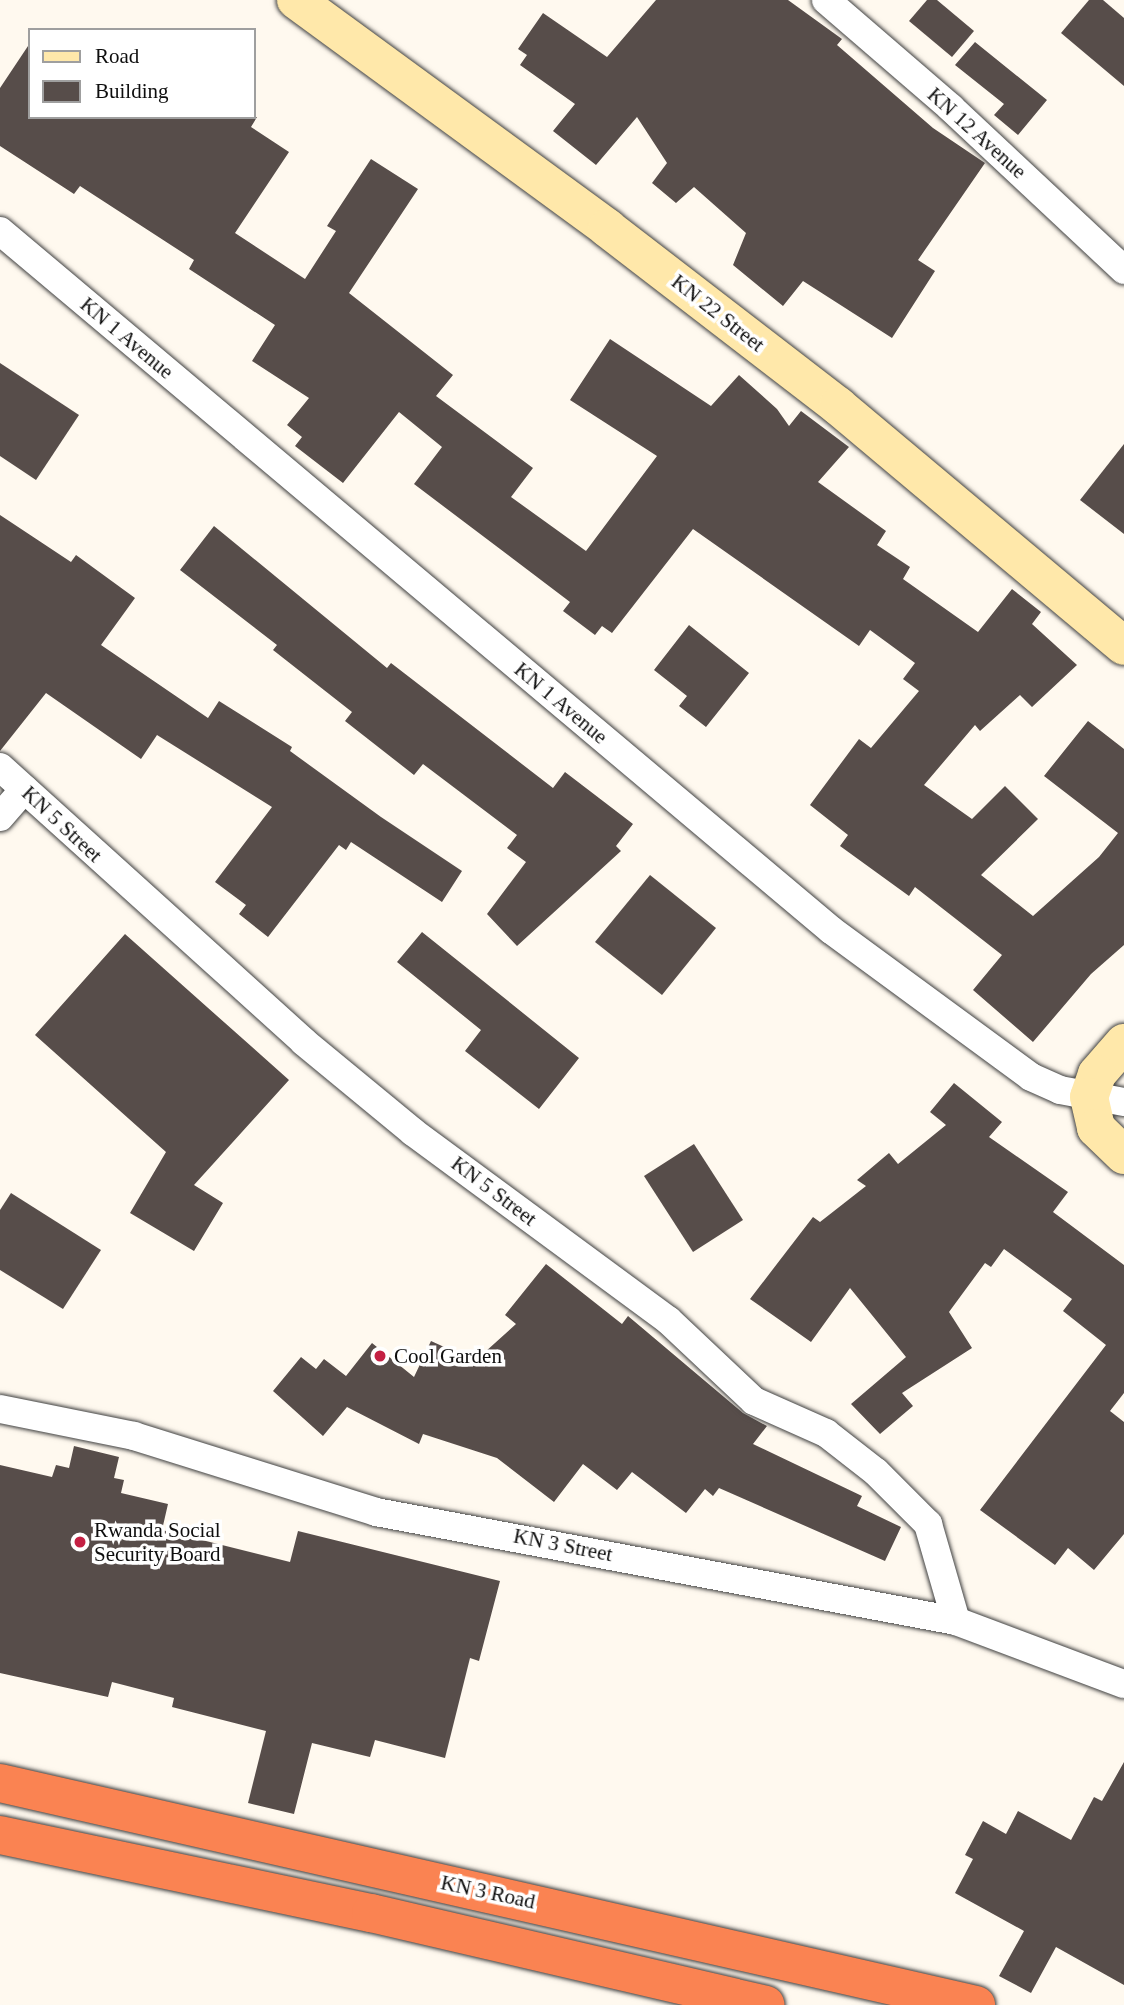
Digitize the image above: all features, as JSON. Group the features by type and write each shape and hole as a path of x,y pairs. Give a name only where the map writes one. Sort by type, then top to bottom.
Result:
{"highway":[{"name":"KN 3 Road","path":"0,1783 976,2005"},
{"path":"0,1835 372,1913 765,2005"}],"street":[{"name":"KN 22 Street","path":"296,0 607,228 838,406 1124,646"},
{"name":"KN 12 Avenue","path":"826,0 951,108 1124,270"},
{"name":"KN 1 Avenue","path":"0,231 831,930 993,1053 1031,1077 1107,1100"},
{"name":"KN 5 Street","path":"0,767 304,1042 413,1132 668,1320 754,1401 826,1433 876,1472 928,1524 956,1621"},
{"path":"0,817 24,789"},
{"path":"1124,1043 1097,1074 1107,1100 1096,1128 1124,1155"},
{"name":"KN 3 Street","path":"0,1409 134,1436 376,1512 956,1621 1124,1684"}],"building":[{"path":"656,0 788,0 842,39 837,45 933,128 985,163 918,260 935,271 892,338 803,281 783,306 733,265 746,233 694,187 676,203 652,183 667,163 637,117 596,165 553,131 575,104 520,65 527,55 518,49 543,13 607,57"},
{"path":"927,0 937,0 974,31 952,57 909,21"},
{"path":"1089,0 1103,0 1124,18 1124,86 1061,33"},
{"path":"975,42 1047,100 1018,135 994,115 1004,104 955,65"},
{"path":"28,46 28,119 256,119 251,127 289,152 235,233 305,279 336,231 327,226 371,159 418,189 349,293 453,375 436,396 533,468 511,497 586,551 657,456 570,400 610,339 711,406 739,375 777,409 789,426 801,411 849,447 818,482 886,531 877,545 910,567 903,579 978,632 1012,589 1041,612 1032,624 1077,665 1032,707 1020,695 980,731 975,725 924,785 972,819 1005,786 1038,819 981,875 1033,916 1099,857 1118,833 1044,776 1088,721 1124,749 1124,945 1091,974 1033,1042 973,990 1002,955 915,887 909,896 840,846 848,835 810,805 859,739 871,748 919,691 903,679 915,663 870,630 859,646 693,529 612,633 602,626 595,635 563,611 570,602 414,484 442,447 399,412 343,483 295,446 302,437 287,425 309,398 252,361 275,325 189,269 194,260 80,186 74,194 0,146 0,88"},
{"path":"0,363 79,415 36,480 0,456"},
{"path":"1124,444 1124,534 1080,500"},
{"path":"0,515 71,562 76,555 135,598 101,645 208,718 219,701 292,747 290,751 462,871 442,902 351,842 346,850 339,845 268,937 239,914 246,905 215,882 272,807 157,735 141,759 46,693 0,751"},
{"path":"214,526 387,668 391,663 553,788 565,772 633,824 616,846 621,851 517,946 487,914 526,862 507,848 517,835 423,764 414,775 345,721 352,712 273,650 277,645 180,570"},
{"path":"689,625 749,673 706,727 679,706 687,696 654,670"},
{"path":"650,875 716,928 662,995 595,942"},
{"path":"422,932 579,1058 539,1109 465,1051 481,1030 397,962"},
{"path":"125,934 289,1080 194,1185 223,1203 194,1251 130,1213 166,1152 35,1035"},
{"path":"954,1083 1002,1122 989,1137 1068,1192 1053,1212 1124,1265 1124,1393 1110,1411 1124,1422 1124,1534 1094,1570 1068,1548 1055,1565 980,1510 1106,1345 1063,1311 1072,1299 1004,1249 991,1267 985,1263 949,1312 972,1348 902,1393 913,1406 880,1434 851,1404 906,1357 850,1288 811,1342 750,1299 813,1217 820,1222 866,1186 857,1180 889,1153 898,1164 946,1125 930,1112"},
{"path":"694,1144 743,1220 693,1252 644,1176"},
{"path":"11,1193 101,1250 63,1309 0,1270 0,1210"},
{"path":"546,1264 622,1324 628,1316 743,1413 767,1426 753,1444 862,1496 857,1506 901,1527 885,1561 719,1488 713,1496 705,1489 686,1513 632,1472 617,1490 583,1464 554,1502 497,1458 423,1434 419,1444 347,1407 323,1436 273,1391 301,1357 316,1369 324,1359 346,1376 372,1343 414,1377 431,1341 475,1361 516,1324 505,1315"},
{"path":"74,1446 119,1457 114,1478 124,1480 121,1493 168,1504 162,1530 290,1562 298,1531 500,1581 479,1661 470,1658 445,1758 375,1740 370,1757 312,1743 294,1814 248,1803 266,1731 172,1707 174,1698 112,1682 108,1697 0,1673 0,1465 52,1477 56,1465 69,1468"},
{"path":"1124,1762 1124,1985 1056,1947 1031,1993 999,1976 1024,1931 955,1893 973,1859 965,1855 983,1821 1006,1834 1018,1811 1071,1840 1094,1797 1102,1801"}],"place":[{"name":"Cool Garden","path":"380,1356"},
{"name":"Rwanda Social Security Board","path":"80,1542"}]}
